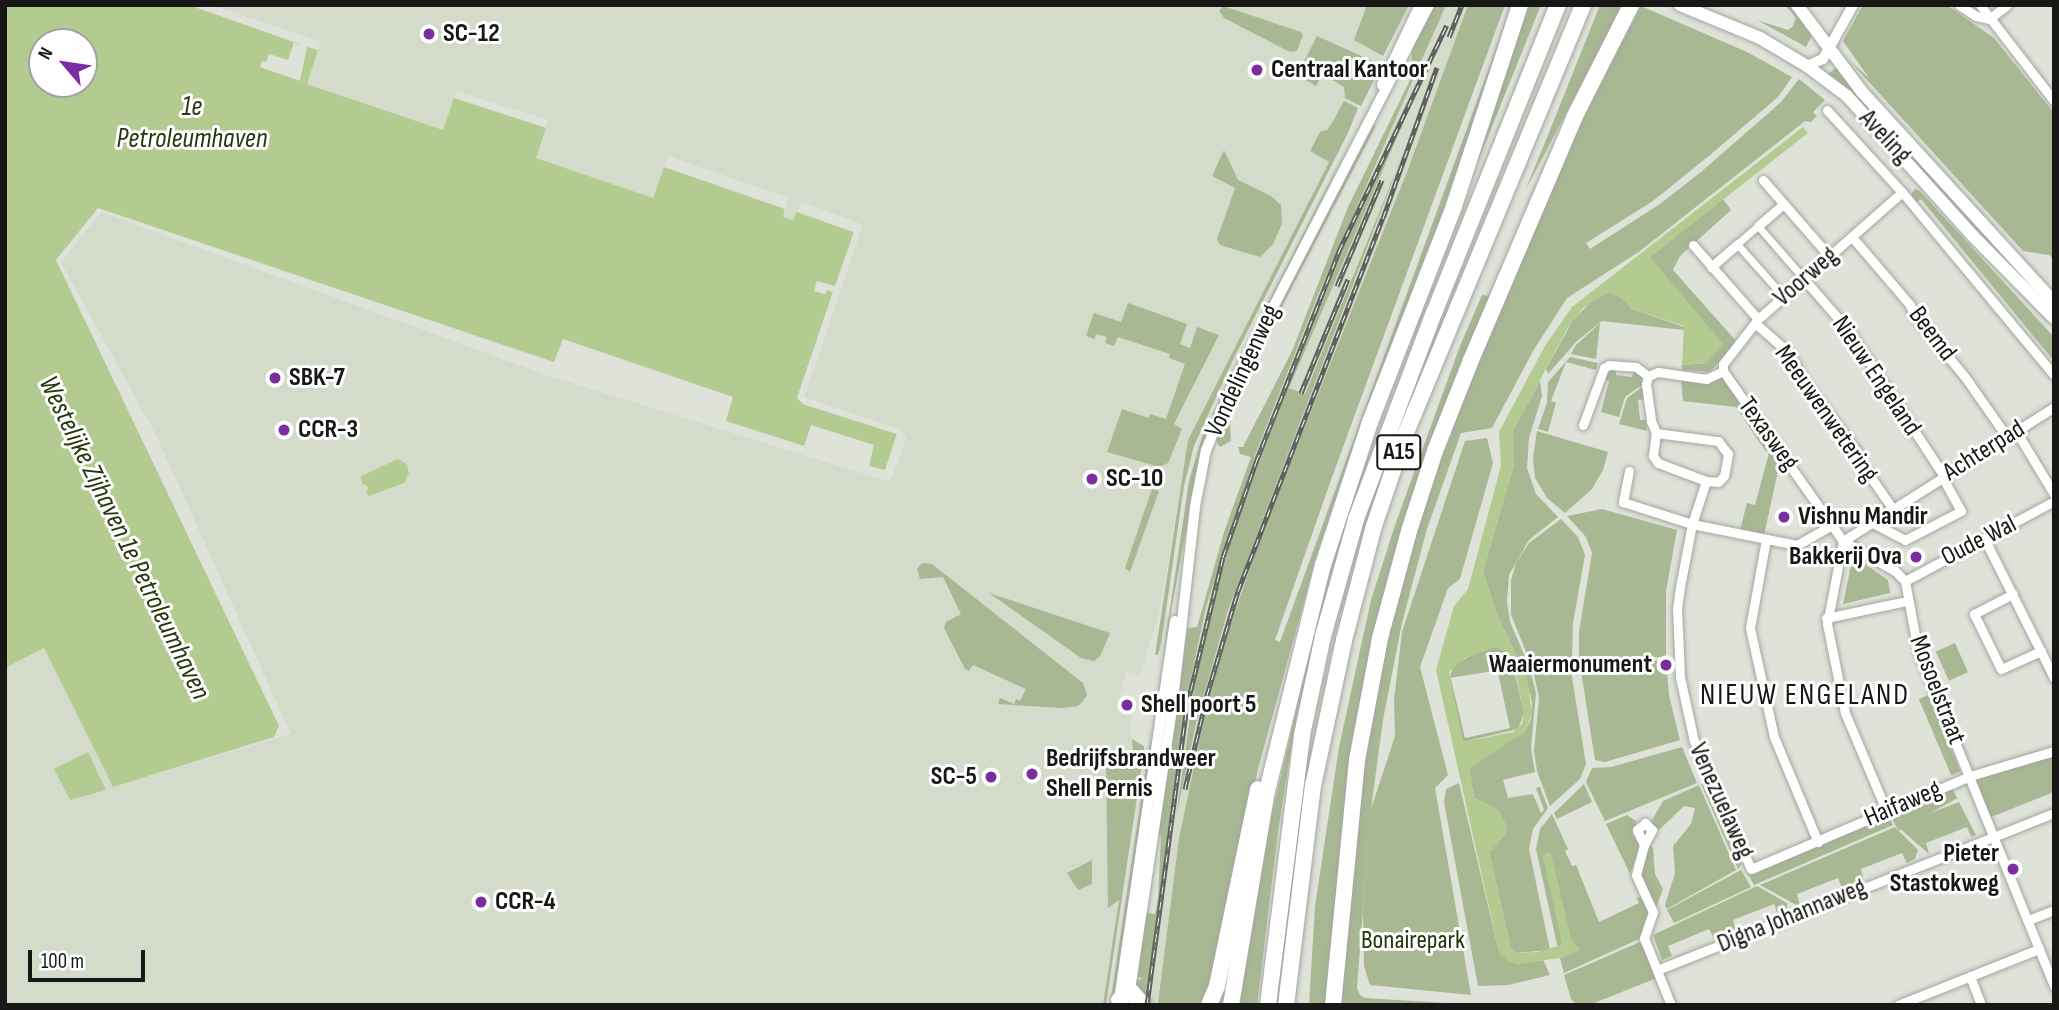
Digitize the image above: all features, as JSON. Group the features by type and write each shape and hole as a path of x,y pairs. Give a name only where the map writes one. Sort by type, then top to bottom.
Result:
{"highway":[{"name":"A15","path":"1231,1005 1266,795 1300,654 1345,494 1454,206 1520,5"},
{"name":"A15","path":"1268,1005 1303,735 1323,636 1356,519 1378,457 1558,5"},
{"name":"A15","path":"1286,1005 1313,786 1344,640 1374,526 1405,435 1583,5"},
{"name":"A15","path":"1333,1005 1357,760 1380,638 1409,531 1435,451 1471,360 1575,116 1630,5"},
{"name":"A15","path":"1253,872 1305,667 1323,636"},
{"name":"A15","path":"1209,1005 1217,986 1243,849 1270,738 1300,654"},
{"name":"A15","path":"1295,1005 1296,923"},
{"path":"1123,1001 1143,1005"}],"main road":[{"name":"Aveling","path":"1680,5 1760,38 1807,66 1847,96 1973,236 2054,318"},
{"name":"Aveling","path":"1797,5 1878,110 2054,302"}],"street":[{"name":"Vondelingenweg","path":"1341,176 1420,5"},
{"name":"Vondelingenweg","path":"1123,1001 1156,740 1198,488 1212,432 1235,381 1429,5"},
{"path":"1807,66 1821,62 1853,5"},
{"path":"1959,5 1976,16 1989,19"},
{"path":"1980,5 2054,101"},
{"path":"1989,19 2007,5"},
{"name":"Aveling","path":"1827,110 1902,192 2054,375"},
{"path":"1763,180 1829,257"},
{"name":"Voorweg","path":"1723,371 1723,364 1757,321 1902,192"},
{"path":"1711,267 1783,204"},
{"path":"1758,226 1804,279"},
{"name":"Beemd","path":"1852,237 1910,305 1914,314 1965,377 2007,437"},
{"path":"1737,244 1784,297"},
{"name":"Meeuwenwetering","path":"1693,245 1757,321 1789,353 1804,381 1857,452 1861,463 1892,508"},
{"name":"Nieuw Engeland","path":"1804,279 1849,331 1943,476 1961,511 1905,540 1871,522"},
{"path":"1583,425 1604,368 1609,365 1636,367 1648,376"},
{"path":"1648,376 1658,372 1706,379 1723,371"},
{"name":"Texasweg","path":"1723,371 1843,541 1895,571 1905,581"},
{"path":"1648,376 1646,384 1651,421 1656,433 1653,456 1656,461 1706,481 1718,482 1724,476 1728,453 1723,444 1715,440 1656,433"},
{"name":"Achterpad","path":"1843,541 2054,407"},
{"path":"2016,431 2053,502"},
{"path":"1629,471 1622,497 1625,503 1692,524 1801,545 1832,525"},
{"name":"Venezuelaweg","path":"1706,481 1692,524 1677,608 1682,698 1693,741 1709,779 1748,866 1756,869"},
{"name":"Oude Wal","path":"1905,581 2053,502"},
{"path":"1766,539 1750,628 1776,742 1818,842"},
{"path":"1985,540 2054,678"},
{"path":"1843,541 1826,618 1845,713 1886,810"},
{"name":"Mosoelstraat","path":"1905,581 1918,651 2054,986"},
{"path":"2012,594 1974,614 2001,669 2041,651"},
{"path":"1826,618 1907,601"},
{"name":"Haifaweg","path":"1756,869 1886,810 1970,776 2054,751"},
{"name":"Digna Johannaweg","path":"1657,970 2054,813"},
{"path":"1644,845 1636,875 1653,912 1644,938 1671,1005"},
{"path":"2028,920 2054,910"},
{"path":"1898,1005 2039,949"},
{"path":"1970,976 1981,1005"}],"shaded area":[{"path":"213,5 1409,5 1188,440 1160,610 1140,675 1127,671 1119,696 1131,700 1132,813 1103,1005 5,1005 5,668 44,648 113,787 291,734 156,435 61,262 101,212 546,375 890,482 906,438 901,430 804,397 862,228 859,223 801,202 794,221 783,217 789,198 668,156 653,198 536,158 548,120 457,91 443,130 307,84 321,42"},
{"path":"1442,5 1468,5 1407,172 1262,534 1209,696 1179,838 1158,1003 1152,1002 1143,999 1159,892 1167,794 1197,630 1246,472 1348,213 1400,109"}],"green space":[{"path":"1367,5 1409,5 1383,56 1354,40"},
{"path":"1432,5 1446,5 1318,295 1257,450 1206,607 1183,715 1146,1000 1136,990 1134,978 1141,980 1141,977 1134,977 1142,912 1155,914 1158,897 1161,836 1155,834 1188,628 1197,627 1224,532 1251,457 1240,454 1238,447 1243,447 1292,351 1348,207 1411,78 1412,48"},
{"path":"1468,5 1505,5 1331,480 1275,640 1280,642 1512,5 1502,44 1437,227 1359,429 1317,554 1258,769 1207,1000 1201,1005 1158,1003 1179,838 1209,696 1228,632 1262,534 1407,172"},
{"path":"1528,5 1541,5 1457,213 1505,67"},
{"path":"1600,5 1623,5 1525,191 1548,135"},
{"path":"1785,5 1791,5 1812,35 1806,47 1757,20 1788,30 1793,26 1796,17"},
{"path":"1863,5 1947,5 1994,38 2054,113 2054,259 2049,255 2023,251 1849,60 1869,78 1843,41"},
{"path":"1223,6 1301,32 1303,35 1297,51 1290,52 1224,18 1219,11"},
{"name":"Bonairepark","path":"1641,6 1747,52 1792,77 1778,97 1653,201 1586,243 1590,249 1660,204 1701,172 1781,102 1799,79 1825,100 1813,112 1817,116 1811,122 1805,121 1640,251 1567,298 1533,351 1492,428 1461,433 1427,529 1402,623 1383,720 1371,809 1395,736 1394,700 1402,632 1465,441 1487,438 1493,463 1460,579 1448,588 1420,667 1448,775 1435,788 1471,995 1370,985 1364,966 1363,913 1370,818 1357,988 1365,998 1478,1005 1341,1005 1361,771 1387,638 1425,498 1474,370 1567,146"},
{"path":"1317,36 1379,64 1380,68 1361,106 1345,98 1344,87 1334,81 1321,77 1316,86 1297,75"},
{"path":"1836,68 2054,307 2054,314 1866,107 1827,75"},
{"path":"1344,101 1358,108 1348,133 1233,360 1194,446 1184,486 1161,645 1158,655 1155,655 1188,440 1329,162 1310,151 1320,132 1327,130 1332,123"},
{"path":"1410,107 1289,388 1305,394 1403,154 1228,610 1196,723 1176,817 1197,667 1230,543 1260,460 1345,243"},
{"path":"1372,124 1376,126 1229,407 1231,441 1220,447 1215,439 1226,412"},
{"path":"1349,143 1209,431 1191,503 1163,656 1189,481 1204,431"},
{"path":"1224,150 1238,180 1271,196 1281,205 1282,224 1273,244 1260,257 1220,245 1217,239 1235,188 1212,176"},
{"path":"1915,189 1920,191 2054,337 2054,361 1921,199 1917,202 1911,195"},
{"path":"1723,199 1731,210 1680,256 1673,270 1737,342 1710,372 1682,370 1682,365 1706,363 1650,257"},
{"path":"1504,266 1447,410 1375,649 1328,1005 1309,1005 1315,906 1339,747 1371,600 1395,525 1460,346 1482,295 1488,296"},
{"path":"1608,292 1621,297 1632,309 1684,327 1684,330 1602,321 1577,341 1548,374 1546,369 1573,320 1591,302"},
{"path":"1128,303 1187,324 1180,344 1190,348 1197,327 1219,335 1174,424 1182,429 1168,463 1159,467 1107,452 1122,409 1149,418 1150,414 1166,419 1185,364 1169,358 1170,354 1118,337 1114,346 1105,343 1107,337 1097,334 1094,339 1086,336 1094,313 1121,322"},
{"path":"1600,323 1596,359 1571,354 1575,346"},
{"path":"1570,357 1598,363 1596,370 1566,362 1551,401 1556,403 1548,432 1538,429 1547,402 1548,382"},
{"path":"1616,368 1616,375 1632,377 1634,371 1640,373 1643,384 1625,397 1619,417 1601,412 1609,381 1603,379 1608,369"},
{"path":"1721,376 1769,447 1766,452 1736,407 1683,401 1681,381 1705,383"},
{"path":"1540,381 1542,396 1529,438 1527,468 1536,494 1558,517 1529,540 1509,575 1507,602 1510,622 1529,666 1522,667 1497,615 1483,571 1514,464 1511,434"},
{"path":"1644,386 1645,399 1638,400 1640,420 1646,420 1647,431 1619,424 1627,398"},
{"path":"1537,431 1608,452 1603,470 1592,489 1565,513 1547,498 1535,478 1533,458"},
{"path":"1770,449 1784,466 1778,471 1764,535 1740,530 1747,503 1755,505"},
{"path":"1152,489 1159,491 1130,572 1125,568"},
{"path":"1602,509 1677,530 1666,591 1666,657 1579,659 1579,632 1592,553 1586,537 1567,516"},
{"path":"1561,519 1578,537 1585,555 1573,623 1572,658 1569,662 1532,666 1511,615 1511,580 1516,563 1529,543"},
{"path":"1853,556 1888,580 1890,593 1843,604"},
{"path":"922,563 932,564 1083,683 1087,695 1083,701 1078,706 1061,708 998,704 1000,698 1014,704 1016,699 1020,701 1026,689 973,665 969,671 965,669 944,628 946,622 961,614 943,577 920,579 917,569"},
{"path":"989,593 1110,633 1100,656 1094,661 1081,658"},
{"path":"1955,643 1968,672 1949,681 1936,652"},
{"path":"1496,647 1505,651 1513,668 1449,678 1454,665 1481,650"},
{"path":"1666,660 1669,695 1680,740 1605,762 1595,760 1580,665"},
{"path":"1570,665 1586,764 1580,779 1550,806 1537,771 1534,751 1539,698 1533,670"},
{"path":"1523,669 1530,669 1536,693 1531,749 1535,772 1503,780 1508,798 1533,794 1541,813 1544,810 1536,788 1540,787 1548,808 1533,829 1529,849 1550,950 1515,953 1511,949 1489,852 1505,835 1507,827 1498,810 1474,798 1469,768 1525,731 1531,719 1532,702"},
{"path":"1514,670 1524,713 1518,729 1463,742 1449,680 1451,679 1465,738 1510,728 1498,673"},
{"path":"1928,695 1960,771 1951,775 1919,699"},
{"path":"1297,710 1278,832 1257,1005 1236,1005 1259,868"},
{"path":"1132,739 1144,746 1144,751 1106,1005 1103,1005 1119,900 1108,908 1106,765 1111,760 1133,757"},
{"path":"1150,741 1152,749 1115,1005 1110,1005"},
{"path":"1682,747 1697,783 1605,821 1586,782 1592,768 1611,767"},
{"path":"2054,755 2054,792 1991,817 1975,777"},
{"path":"1706,782 1742,863 1738,869 1701,784"},
{"path":"1459,783 1499,952 1517,964 1543,960 1550,975 1508,985 1478,986 1444,802 1446,789"},
{"path":"1584,784 1592,802 1557,819 1554,813"},
{"path":"1699,785 1736,870 1667,909 1665,905 1675,873 1673,846 1691,824 1695,808 1684,806 1659,830 1651,822 1663,801"},
{"path":"1951,787 1957,798 1899,831 1892,819"},
{"path":"1959,802 1976,835 1971,837 1967,827 1926,843 1929,854 1897,826"},
{"path":"1552,814 1568,849 1565,851 1572,866 1576,865 1599,922 1639,903 1637,898 1640,897 1649,911 1641,938 1564,973 1560,958 1579,950 1571,940 1550,852 1543,856 1563,942 1558,949 1536,849 1540,829"},
{"path":"1627,815 1637,822 1632,834 1640,845 1630,874 1606,824"},
{"path":"1888,815 1893,825 1754,885 1747,872 1754,873"},
{"path":"1895,827 1918,850 1915,859 1907,863 1902,853 1861,869 1864,880 1842,888 1838,878 1797,894 1798,906 1760,885"},
{"path":"1650,845 1653,848 1655,874 1663,889 1656,908 1639,872 1646,848"},
{"path":"1092,860 1092,884 1078,890 1067,873"},
{"path":"1741,870 1751,887 1674,923 1667,910"},
{"path":"1757,886 1787,903 1787,910 1778,914 1774,904 1733,920 1736,931 1714,939 1709,929 1668,946 1672,956 1662,960 1653,935"},
{"path":"1640,942 1657,978 1589,1005 1577,1005 1571,999 1564,975"}],"water":[{"name":"1e Petroleumhaven","path":"5,5 189,5 318,50 307,84 443,130 454,98 546,128 536,158 653,198 664,167 785,209 783,217 793,220 797,212 854,232 798,395 803,404 897,434 885,471 869,466 874,445 811,425 804,446 726,421 733,397 563,339 554,362 98,208 56,260 279,726 274,737 113,787 44,648 5,668"},
{"path":"1803,127 1808,133 1650,257 1723,344 1706,363 1682,365 1684,326 1632,309 1621,297 1608,292 1583,308 1567,329 1513,431 1514,464 1483,571 1497,615 1527,678 1532,713 1525,731 1469,769 1474,798 1498,810 1507,827 1505,835 1489,852 1511,949 1515,953 1537,952 1562,945 1543,856 1548,852 1551,853 1571,940 1579,950 1560,958 1517,964 1509,962 1499,952 1436,670 1454,606 1468,589 1501,466 1499,432 1545,346 1572,307","holes":["1496,647 1505,651 1516,675 1524,713 1522,724 1513,732 1463,742 1449,672 1465,658"]},
{"path":"398,459 407,464 409,473 404,483 369,496 366,493 368,487 362,483 361,476"},
{"path":"88,752 106,790 70,800 54,769"}],"pier":[{"path":"189,5 199,5 296,39 295,43 319,47 318,50 307,47 300,81 260,67 269,54 288,60 294,42"},
{"path":"798,209 857,232 801,398 899,432 886,474 867,469 869,466 885,470 897,434 803,404 797,398 833,292 827,290 825,294 814,291 817,281 835,286 854,232 797,212"}],"railway":[{"path":"1449,37 1462,5"},
{"path":"1147,1005 1187,706 1223,557 1256,462 1339,251 1447,25"},
{"path":"1185,789 1207,695 1238,591 1383,218 1437,67"},
{"path":"1337,286 1382,180"},
{"path":"1301,393 1348,279"}],"place":[{"name":"SC-12","path":"429,34"},
{"name":"Centraal Kantoor","path":"1257,70"},
{"name":"SBK-7","path":"275,378"},
{"name":"CCR-3","path":"284,430"},
{"name":"SC-10","path":"1092,479"},
{"name":"Vishnu Mandir","path":"1784,517"},
{"name":"Bakkerij Ova","path":"1916,557"},
{"name":"Waaiermonument","path":"1666,665"},
{"name":"Shell poort 5","path":"1127,705"},
{"name":"Bedrijfsbrandweer Shell Pernis","path":"1032,774"},
{"name":"SC-5","path":"991,777"},
{"name":"Pieter Stastokweg","path":"2013,869"},
{"name":"CCR-4","path":"481,902"}],"district":[{"name":"NIEUW ENGELAND","path":"1805,695"}],"water label":[{"name":"Westelijke Zijhaven 1e Petroleumhaven","path":"124,538"}]}
